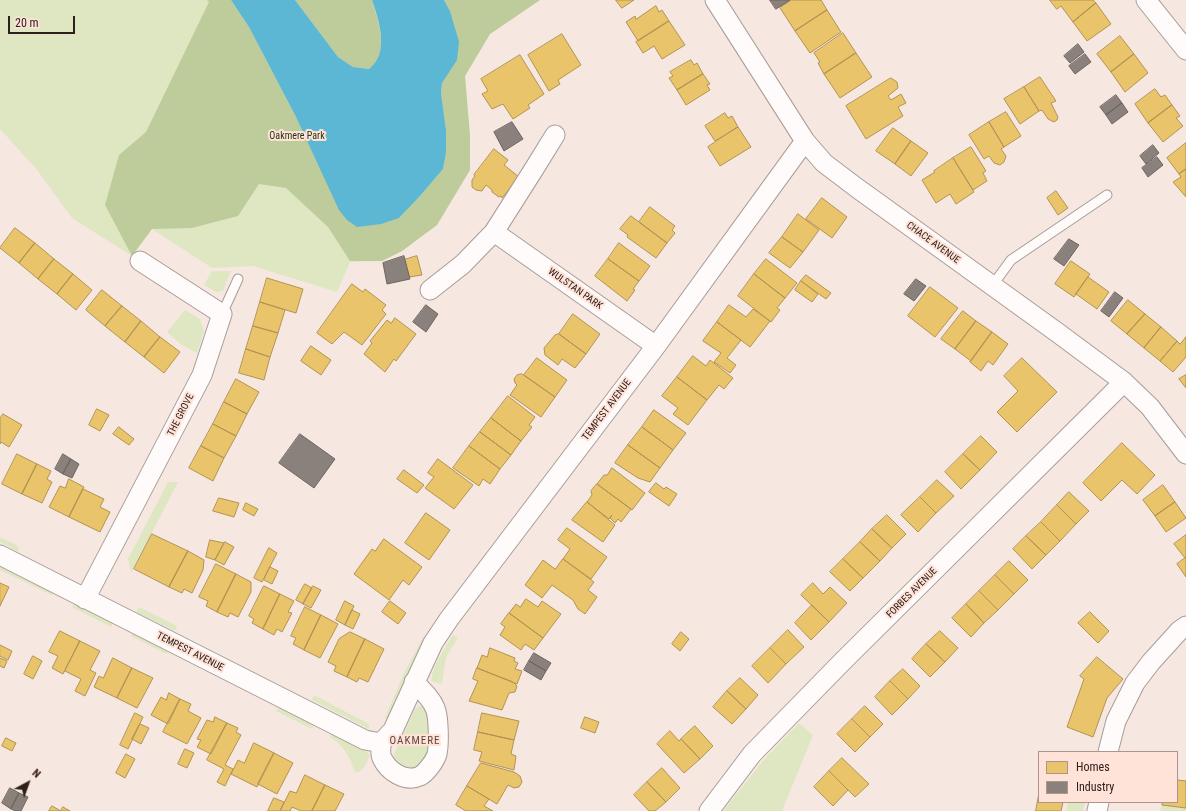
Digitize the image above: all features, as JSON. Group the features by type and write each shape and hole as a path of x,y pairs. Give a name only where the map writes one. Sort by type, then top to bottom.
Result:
{"street":[{"name":"CHACE AVENUE","path":"715,0 805,141 824,163 1124,382 1150,407 1186,454"},
{"path":"1146,0 1186,50"},
{"path":"430,290 463,264 494,232 555,135"},
{"name":"TEMPEST AVENUE","path":"0,555 365,740 381,742 393,730 433,643 656,346 805,141"},
{"name":"WULSTAN PARK","path":"494,232 656,346"},
{"path":"140,261 222,314"},
{"name":"THE GROVE","path":"86,599 202,375 222,314"},
{"name":"FORBES AVENUE","path":"709,811 752,754 1124,382"},
{"path":"1108,751 1116,721 1135,683 1152,662 1186,626"},
{"path":"381,742 381,756 389,769 402,777 411,778 420,776 430,767 436,755 438,732 436,709 428,697 414,682"}],"lane":[{"path":"992,286 1011,260 1107,195"},
{"path":"222,314 238,279"}],"green space":[{"name":"Oakmere Park","path":"0,0 540,0 490,34 465,76 470,136 470,170 437,225 402,251 382,261 350,262 337,292 253,266 212,268 152,229 132,256 72,218 37,170 0,129"},
{"path":"207,0 231,0 249,27 317,161 399,218 443,169 446,153 446,130 441,93 442,83 448,72 450,11 444,0 540,0 490,34 465,76 470,136 470,170 437,225 402,251 382,261 350,261 328,227 286,188 259,184 238,216 192,228 152,229 132,256 105,205 119,155 146,132 209,2"},
{"path":"295,0 372,0 381,37 380,55 376,62 369,69 353,67 338,57"},
{"path":"212,271 231,271 223,291 216,292 204,285"},
{"path":"185,310 200,319 204,331 197,353 182,345 167,332"},
{"path":"168,482 178,482 131,573 128,559"},
{"path":"0,537 18,546 19,552 0,542"},
{"path":"0,564 54,590 52,595 0,570"},
{"path":"75,602 113,621 111,627 72,607"},
{"path":"139,607 177,626 175,631 136,612"},
{"path":"133,631 169,650 166,654 131,636"},
{"path":"453,635 458,638 446,657 442,684 431,681 436,663"},
{"path":"424,636 426,641 390,720 385,718 405,671"},
{"path":"314,695 369,724 369,729 312,700"},
{"path":"279,706 314,724 312,729 276,711"},
{"path":"420,706 426,707 429,712 431,760 414,773 393,762 394,754 415,709"},
{"path":"799,723 813,735 782,811 723,811 762,762"},
{"path":"331,733 360,746 370,755 365,766 359,772 355,772 346,752 339,743 330,737"},
{"path":"1068,803 1085,803 1083,811 1066,811"},
{"path":"1162,805 1186,808 1186,811 1160,811"}],"water":[{"path":"231,0 295,0 338,57 353,67 369,69 375,62 381,46 380,27 372,0 444,0 450,11 459,42 457,60 442,83 441,93 446,130 446,153 443,169 399,218 381,224 357,227 347,220 339,210 296,117 249,27"}],"building: Homes":[{"path":"616,0 634,0 622,8"},
{"path":"792,0 821,0 827,10 795,31 780,8"},
{"path":"1050,0 1093,0 1096,3 1073,22 1061,6 1057,9"},
{"path":"1096,3 1111,24 1087,41 1073,22"},
{"path":"656,6 659,12 662,10 669,21 638,41 626,22 635,16 636,19"},
{"path":"827,10 841,32 810,53 795,31"},
{"path":"669,21 685,45 662,59 654,46 643,53 636,42"},
{"path":"843,33 856,53 824,74 818,63 820,62 814,53"},
{"path":"562,34 581,65 558,80 560,84 549,91 528,55"},
{"path":"1120,36 1134,54 1111,72 1097,54"},
{"path":"856,53 872,77 840,98 824,74"},
{"path":"1134,54 1148,73 1125,92 1111,72"},
{"path":"520,55 544,94 528,105 530,108 513,119 503,104 492,109 482,94 488,91 481,79"},
{"path":"691,60 694,65 697,63 703,74 677,90 669,78 673,76 670,72"},
{"path":"703,74 710,84 707,85 710,90 686,105 677,90"},
{"path":"1040,77 1056,101 1051,103 1058,117 1054,122 1048,119 1042,110 1039,111 1024,87"},
{"path":"891,78 897,82 898,88 888,96 891,100 901,94 906,103 898,107 903,116 866,139 846,106"},
{"path":"1024,87 1039,111 1020,124 1004,99"},
{"path":"1155,89 1161,97 1165,95 1172,105 1148,123 1135,104"},
{"path":"1172,105 1180,116 1176,118 1183,126 1163,142 1148,123"},
{"path":"1006,112 1021,136 1004,147 989,122"},
{"path":"725,113 728,118 732,116 738,127 715,141 705,126"},
{"path":"989,122 1004,147 1001,149 1006,156 1004,162 1000,165 994,163 989,156 984,159 969,135"},
{"path":"738,127 751,147 720,166 708,147"},
{"path":"893,128 911,141 895,164 876,151"},
{"path":"911,141 928,153 911,176 895,164"},
{"path":"1186,143 1186,169 1179,174 1167,158"},
{"path":"971,147 986,171 983,173 987,181 973,190 953,158"},
{"path":"494,149 508,160 504,165 519,177 502,198 501,196 499,197 492,192 492,190 486,185 482,191 476,190 472,187 474,175"},
{"path":"953,158 974,192 956,204 950,194 936,203 922,180"},
{"path":"1186,169 1186,197 1173,182 1181,177 1179,174"},
{"path":"1056,191 1068,208 1058,215 1047,198"},
{"path":"822,198 847,217 832,238 806,219"},
{"path":"650,207 675,226 672,230 675,233 667,243 639,222"},
{"path":"798,214 819,230 803,252 782,237"},
{"path":"631,216 667,243 656,258 627,237 628,235 620,229"},
{"path":"15,228 35,243 19,263 0,248"},
{"path":"782,237 803,252 790,268 769,253"},
{"path":"35,243 54,259 38,279 19,263"},
{"path":"619,243 650,266 639,281 608,259"},
{"path":"417,256 422,275 409,277 404,260"},
{"path":"54,259 73,274 57,294 38,279"},
{"path":"608,259 639,281 633,289 635,290 627,301 595,276"},
{"path":"766,259 797,283 785,298 754,274"},
{"path":"1071,261 1090,274 1074,297 1055,284"},
{"path":"73,274 92,290 76,310 57,294"},
{"path":"754,274 785,298 777,308 780,310 771,322 738,296"},
{"path":"806,275 831,293 826,299 801,281"},
{"path":"1088,277 1109,292 1097,309 1076,294"},
{"path":"267,278 303,289 296,313 260,302"},
{"path":"801,281 818,294 812,302 795,290"},
{"path":"352,284 363,292 365,289 386,305 382,310 386,314 362,345 344,332 332,344 317,333"},
{"path":"930,287 958,308 935,337 908,316"},
{"path":"102,290 122,306 105,326 86,310"},
{"path":"1128,300 1145,314 1127,334 1111,321"},
{"path":"260,302 285,310 278,333 253,326"},
{"path":"729,305 746,317 753,309 770,321 750,347 717,322"},
{"path":"122,306 141,321 125,342 105,326"},
{"path":"963,311 976,321 955,349 941,339"},
{"path":"573,314 600,334 586,354 559,334"},
{"path":"1145,314 1161,327 1144,348 1127,334"},
{"path":"395,318 416,334 396,361 394,359 385,372 364,354 372,343 370,341 387,320 391,323"},
{"path":"141,321 160,337 144,357 125,342"},
{"path":"976,321 992,332 971,361 955,349"},
{"path":"717,322 741,340 727,358 736,365 730,373 714,362 721,353 703,341"},
{"path":"253,326 278,333 270,357 246,349"},
{"path":"1161,327 1177,341 1160,361 1144,348"},
{"path":"992,332 1008,344 993,365 988,361 981,371 970,362"},
{"path":"559,334 586,354 575,368 562,359 558,365 545,355 544,348 555,335"},
{"path":"160,337 180,352 164,373 144,357"},
{"path":"1186,337 1186,357 1173,372 1160,361 1177,341 1180,344"},
{"path":"311,346 331,360 321,375 301,361"},
{"path":"246,349 270,357 264,380 239,373"},
{"path":"693,356 706,366 710,360 733,378 724,389 719,385 707,400 677,377"},
{"path":"537,358 567,380 555,397 524,375"},
{"path":"1022,358 1057,392 1017,432 997,412 1018,391 1004,376"},
{"path":"522,374 555,397 541,417 510,395 517,385 514,379 517,375"},
{"path":"1186,375 1186,388 1179,379"},
{"path":"677,377 707,400 688,425 673,414 678,408 662,396"},
{"path":"236,379 259,392 247,414 224,402"},
{"path":"508,396 535,417 529,425 532,427 521,441 491,418"},
{"path":"224,402 247,414 236,436 213,424"},
{"path":"97,409 109,415 100,431 89,425"},
{"path":"654,410 686,433 673,450 642,427"},
{"path":"3,414 22,425 9,447 1,442 0,444 0,419"},
{"path":"491,418 521,441 511,455 480,432"},
{"path":"213,424 236,436 224,458 201,446"},
{"path":"119,427 134,439 129,445 113,434"},
{"path":"642,427 673,450 660,468 628,445"},
{"path":"480,432 511,455 500,469 469,446"},
{"path":"981,436 997,452 980,470 963,454"},
{"path":"1122,443 1155,475 1137,494 1122,480 1101,501 1083,483"},
{"path":"628,445 660,468 650,482 638,478 615,463"},
{"path":"201,446 224,458 213,481 189,468"},
{"path":"469,446 500,469 490,484 483,479 479,486 453,468"},
{"path":"17,454 37,464 22,494 2,484"},
{"path":"963,454 980,470 961,489 945,472"},
{"path":"438,459 473,485 454,509 425,488 434,477 428,473"},
{"path":"37,464 51,471 47,479 52,482 42,503 22,494"},
{"path":"612,468 645,493 632,510 597,484"},
{"path":"404,470 424,485 417,493 397,479"},
{"path":"69,479 84,487 69,517 49,507 60,486 65,488"},
{"path":"937,480 954,496 936,513 920,497"},
{"path":"656,483 664,489 666,487 677,494 669,506 649,492"},
{"path":"597,484 631,509 621,522 618,519 615,523 610,518 612,515 609,519 587,502 592,495 591,491"},
{"path":"1163,485 1175,502 1155,516 1143,500"},
{"path":"83,489 104,499 100,507 110,512 100,532 69,517"},
{"path":"1069,492 1089,511 1076,524 1057,505"},
{"path":"920,497 936,513 918,532 901,515"},
{"path":"219,498 239,503 234,517 213,511"},
{"path":"587,502 615,525 603,542 572,520"},
{"path":"1175,502 1186,518 1166,532 1155,516"},
{"path":"246,503 258,509 254,516 243,510"},
{"path":"1057,505 1076,524 1060,541 1041,522"},
{"path":"426,513 450,530 429,560 405,543"},
{"path":"887,515 906,534 892,548 872,529"},
{"path":"1041,522 1060,541 1046,555 1026,536"},
{"path":"567,528 607,557 591,579 563,559 570,549 558,540"},
{"path":"872,529 892,548 880,561 860,542"},
{"path":"152,534 188,551 169,587 134,569"},
{"path":"1186,535 1186,558 1185,558 1174,544"},
{"path":"1026,536 1046,555 1032,569 1013,549"},
{"path":"384,539 422,567 409,585 403,580 389,600 354,574 372,549 375,551"},
{"path":"210,540 224,543 215,560 206,557"},
{"path":"225,542 234,547 224,565 215,560"},
{"path":"860,542 880,561 863,578 843,559"},
{"path":"269,548 277,553 262,582 254,578"},
{"path":"188,551 204,560 203,570 192,593 184,589 182,593 169,587"},
{"path":"1186,558 1186,577 1177,564"},
{"path":"563,559 594,582 588,590 597,597 585,614 578,609 573,600 552,585 542,598 525,585 543,560 555,569"},
{"path":"843,559 863,578 850,591 830,572"},
{"path":"1009,561 1028,580 1014,594 995,575"},
{"path":"216,564 236,574 217,612 206,606 208,601 199,597"},
{"path":"270,567 278,571 272,584 264,580"},
{"path":"236,574 251,582 251,592 238,617 230,613 228,617 217,612"},
{"path":"995,575 1014,594 998,610 979,591"},
{"path":"0,583 9,587 0,606"},
{"path":"813,583 823,594 830,587 847,603 829,622 801,595"},
{"path":"305,584 312,588 303,604 296,600"},
{"path":"264,586 280,594 263,629 252,623 254,619 249,616"},
{"path":"313,586 321,590 311,608 303,604"},
{"path":"979,591 998,610 984,623 966,604"},
{"path":"280,594 294,601 288,612 292,613 282,632 277,629 274,635 263,629"},
{"path":"526,599 538,607 542,601 561,614 543,638 509,613 516,604 520,607"},
{"path":"345,601 354,606 345,625 336,620"},
{"path":"390,601 406,613 398,624 382,612"},
{"path":"966,604 984,623 971,637 952,618"},
{"path":"812,605 829,622 811,640 795,623"},
{"path":"305,607 321,615 304,650 293,644 296,638 291,636"},
{"path":"352,610 360,614 353,629 345,625"},
{"path":"1090,612 1109,631 1098,643 1078,623"},
{"path":"509,613 543,638 534,650 525,644 521,650 500,635 505,627 501,624"},
{"path":"321,615 338,624 320,658 304,650"},
{"path":"788,630 804,647 786,664 770,648"},
{"path":"60,631 80,641 63,674 52,668 58,656 49,652"},
{"path":"940,631 958,648 945,662 926,644"},
{"path":"350,632 365,639 347,677 334,671 336,666 328,662 339,639"},
{"path":"681,632 689,639 680,651 672,644"},
{"path":"365,639 384,649 368,682 359,678 357,682 347,677"},
{"path":"80,641 100,651 90,670 96,673 85,696 75,691 81,679 65,671"},
{"path":"926,644 945,662 930,677 912,659"},
{"path":"0,645 12,651 8,660 0,656"},
{"path":"490,648 515,658 514,661 518,663 515,669 522,671 517,684 477,668 482,655 487,657"},
{"path":"770,648 786,664 768,683 752,666"},
{"path":"33,656 42,661 33,679 24,674"},
{"path":"1097,657 1123,679 1107,698 1093,737 1067,727 1084,679 1080,676"},
{"path":"0,658 7,661 4,668 0,666"},
{"path":"113,658 132,668 117,698 94,687 99,676 103,678"},
{"path":"132,668 153,678 137,708 117,698"},
{"path":"477,668 513,682 517,686 515,692 509,693 502,710 469,701 478,681 473,679"},
{"path":"903,669 920,686 908,699 890,681"},
{"path":"740,678 758,695 746,709 727,691"},
{"path":"890,681 908,699 892,715 875,697"},
{"path":"727,691 746,709 732,724 713,707"},
{"path":"169,693 180,699 168,724 151,715 161,697 166,700"},
{"path":"180,699 191,704 188,711 201,718 187,744 163,732"},
{"path":"865,706 883,724 870,737 852,719"},
{"path":"135,713 143,717 128,749 120,745"},
{"path":"482,713 519,721 514,740 478,732"},
{"path":"215,717 227,723 211,754 197,747 201,740 197,739 207,720 213,722"},
{"path":"585,717 599,722 595,733 581,728"},
{"path":"852,719 870,737 855,752 837,734"},
{"path":"227,723 238,728 236,732 241,735 225,765 233,769 225,786 217,782 224,769 207,760"},
{"path":"140,724 149,728 141,744 132,739"},
{"path":"695,726 713,746 700,759 681,739"},
{"path":"670,731 679,741 681,739 700,759 684,773 657,744"},
{"path":"478,732 514,740 511,754 516,756 514,770 479,761 482,752 474,750"},
{"path":"6,738 16,743 12,751 2,746"},
{"path":"254,743 274,753 257,787 231,774 238,760 244,763"},
{"path":"185,749 194,753 187,768 178,764"},
{"path":"274,753 293,763 277,794 258,784"},
{"path":"126,754 135,759 125,778 116,773"},
{"path":"842,758 869,784 855,797 829,771"},
{"path":"481,763 514,772 520,776 522,782 519,787 514,788 508,785 497,804 467,786"},
{"path":"662,768 680,788 666,802 647,782"},
{"path":"829,771 848,790 833,806 814,787"},
{"path":"305,775 325,785 312,811 301,811 292,807 290,811 280,811 290,791 296,793"},
{"path":"1178,780 1186,781 1186,808 1162,805 1162,803 1178,803"},
{"path":"647,782 666,802 655,811 649,811 634,795"},
{"path":"325,785 344,794 335,811 312,811"},
{"path":"467,786 489,799 484,806 493,811 466,811 456,805"},
{"path":"274,798 284,802 280,811 268,811"},
{"path":"1038,799 1038,803 1063,803 1061,811 1036,811"},
{"path":"52,806 61,811 49,811"},
{"path":"63,807 70,811 61,811"}],"building: Industry":[{"path":"770,0 790,0 776,9"},
{"path":"1078,44 1084,52 1070,63 1064,56"},
{"path":"1085,54 1091,62 1075,74 1069,66"},
{"path":"1116,95 1122,103 1106,115 1100,107"},
{"path":"1122,103 1128,112 1112,124 1106,115"},
{"path":"512,122 523,139 504,151 494,132"},
{"path":"1153,145 1159,153 1146,164 1140,156"},
{"path":"1157,157 1163,165 1148,177 1142,168"},
{"path":"1069,239 1079,245 1064,266 1054,259"},
{"path":"404,256 410,279 387,284 383,263"},
{"path":"916,279 926,286 914,301 904,294"},
{"path":"1115,292 1123,298 1109,317 1101,311"},
{"path":"426,305 438,314 426,332 413,322"},
{"path":"300,434 335,459 314,488 279,463"},
{"path":"63,454 71,459 63,474 55,469"},
{"path":"71,459 79,464 72,478 63,474"},
{"path":"534,653 551,663 546,671 529,661"},
{"path":"529,661 546,671 541,680 524,670"},
{"path":"10,788 19,793 11,809 2,803"},
{"path":"19,793 28,797 21,811 16,811 11,809"}],"district":[{"name":"OAKMERE","path":"415,741"}]}
